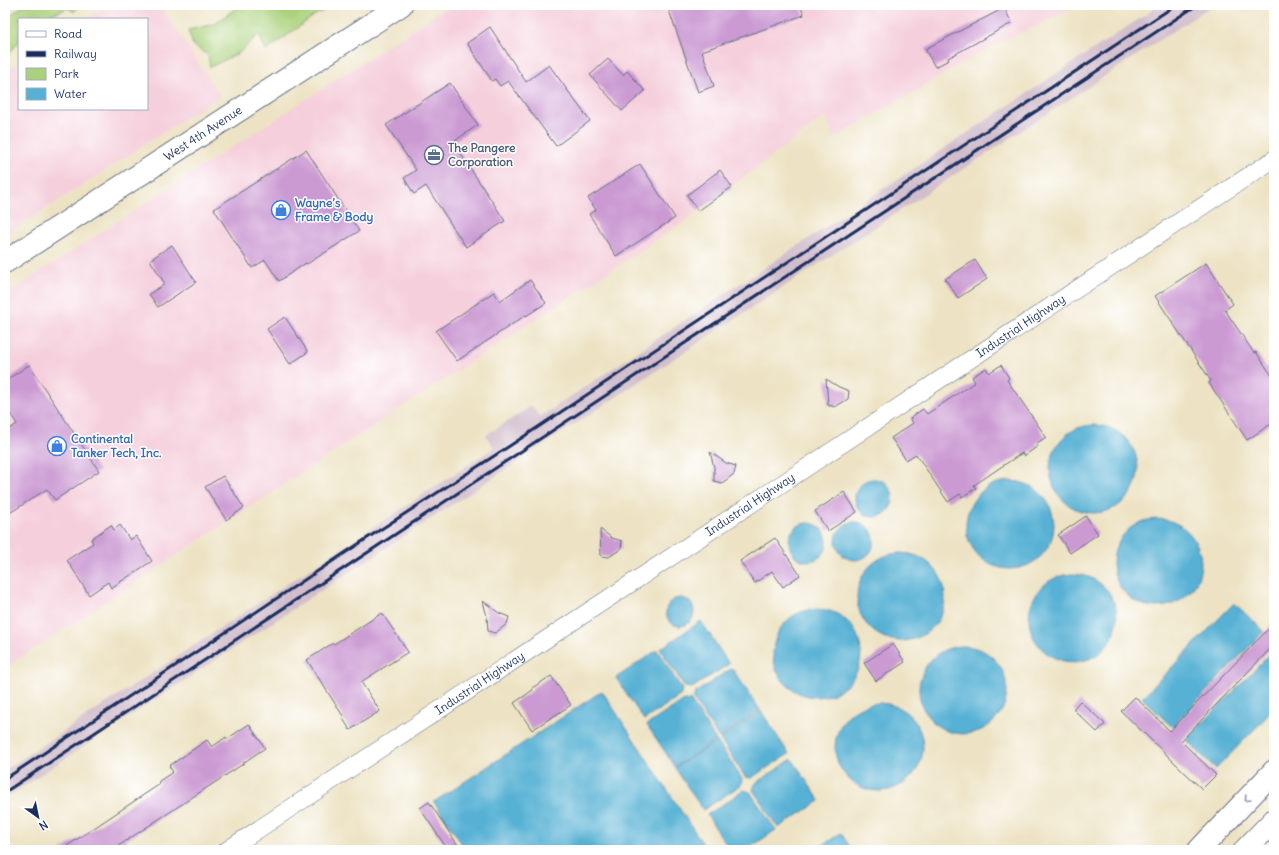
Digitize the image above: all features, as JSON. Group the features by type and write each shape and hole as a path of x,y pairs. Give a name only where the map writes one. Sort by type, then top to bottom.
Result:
{"main road":[{"name":"West 4th Avenue","path":"5,262 401,5"},
{"path":"1199,850 1274,771"},
{"path":"1245,850 1274,820"}],"street":[{"name":"Industrial Highway","path":"227,850 1274,159"}],"shaded area":[{"path":"109,5 160,5 220,96 5,235 5,72 18,64 18,110 148,110 148,18 89,18"},
{"path":"454,5 1078,5 988,48 833,139 826,116 676,227 5,668 5,295 438,13"},
{"path":"1160,5 1213,5 5,798 5,770 494,448 486,435 532,406 540,417"}],"green space":[{"path":"24,5 80,5 74,12 68,8 42,18 18,18 18,43 5,58 5,19"},
{"path":"240,5 335,5 315,15 266,51 259,34 239,53 210,67 208,55 193,45 188,30 215,24"}],"water":[{"path":"1094,425 1111,429 1125,438 1134,452 1138,469 1134,486 1125,500 1111,509 1094,513 1077,509 1063,500 1054,486 1050,469 1054,452 1063,438 1077,429"},
{"path":"874,479 887,485 893,498 887,511 874,517 861,511 855,498 861,485"},
{"path":"1010,481 1027,485 1041,494 1050,508 1054,525 1050,542 1041,556 1027,565 1010,569 993,565 979,556 970,542 966,525 970,508 979,494 993,485"},
{"path":"1157,519 1174,523 1188,532 1197,546 1201,563 1197,580 1188,594 1174,603 1157,607 1140,603 1126,594 1117,580 1113,563 1117,546 1126,532 1140,523"},
{"path":"855,522 868,528 874,541 868,554 855,560 842,554 836,541 842,528"},
{"path":"808,523 821,529 827,542 821,555 808,561 795,555 789,542 795,529"},
{"path":"901,553 918,557 932,566 941,580 945,597 941,614 932,628 918,637 901,641 884,637 870,628 861,614 857,597 861,580 870,566 884,557"},
{"path":"1073,574 1090,578 1104,587 1113,601 1117,618 1113,635 1104,649 1090,658 1073,662 1056,658 1042,649 1033,635 1029,618 1033,601 1042,587 1056,578"},
{"path":"680,598 690,602 694,612 690,622 680,626 670,622 666,612 670,602"},
{"path":"1234,603 1264,631 1172,727 1142,698"},
{"path":"817,609 834,613 848,622 857,636 861,653 857,670 848,684 834,693 817,697 800,693 786,684 777,670 773,653 777,636 786,622 800,613"},
{"path":"701,621 729,664 692,688 685,687 660,649"},
{"path":"963,646 980,649 994,659 1004,673 1007,690 1004,707 994,721 980,731 963,734 946,731 932,721 922,707 919,690 922,673 932,659 946,649"},
{"path":"657,650 682,689 681,695 644,720 616,678"},
{"path":"1274,650 1274,709 1216,769 1186,740"},
{"path":"732,668 760,710 719,738 693,699 695,693"},
{"path":"602,691 707,850 466,850 434,802"},
{"path":"684,700 691,701 716,740 675,767 647,725"},
{"path":"879,703 896,707 910,716 919,730 923,747 919,764 910,778 896,787 879,791 862,787 848,778 839,764 835,747 839,730 848,716 862,707"},
{"path":"761,711 789,754 751,778 745,777 720,739"},
{"path":"717,741 742,779 741,785 703,810 675,768"},
{"path":"792,759 820,801 778,828 753,790 755,784"},
{"path":"744,790 750,792 776,830 746,850 730,850 707,815"},
{"path":"841,833 852,850 815,850"}],"building":[{"path":"667,5 800,5 804,15 702,51 714,86 698,92"},
{"path":"1004,8 1012,23 948,58 949,60 935,67 925,49"},
{"path":"490,27 526,82 549,65 590,121 556,146 508,81 500,86 495,79 492,81 467,43"},
{"path":"608,59 623,75 627,71 645,91 622,111 590,75"},
{"name":"The Pangere Corporation","path":"450,83 478,125 453,142 505,221 466,247 426,186 414,194 404,178 416,170 386,125"},
{"path":"306,150 359,231 279,281 265,260 252,268 214,209"},
{"path":"640,164 675,218 616,256 589,214 596,210 588,198"},
{"path":"720,170 732,187 698,211 687,195"},
{"path":"172,245 196,282 158,307 149,294 165,284 150,260"},
{"path":"975,260 987,279 958,298 945,279"},
{"path":"1206,263 1233,304 1225,310 1254,353 1256,352 1274,379 1274,422 1247,440 1209,383 1211,381 1155,296"},
{"path":"530,280 546,303 457,361 436,331 494,292 500,301"},
{"path":"285,317 308,352 290,364 267,329"},
{"name":"Continental Tanker Tech, Inc.","path":"29,365 99,471 55,500 47,489 5,516 5,432 17,424 5,406 5,381"},
{"path":"1001,365 1009,378 1007,380 1046,437 1036,444 1038,446 1024,456 1022,453 974,485 976,488 962,497 960,494 948,502 916,454 906,460 891,438 913,423 910,418 923,409 927,414 975,382 972,377 986,368 989,373"},
{"path":"826,379 849,391 848,399 835,407 828,405"},
{"path":"710,452 726,463 736,466 734,474 722,483 714,481 714,467"},
{"path":"223,476 244,508 226,520 205,487"},
{"path":"844,492 857,512 828,531 815,511"},
{"path":"1086,516 1098,534 1070,553 1058,535"},
{"path":"111,525 114,530 120,525 130,540 136,536 152,561 111,588 108,582 89,595 67,560 93,543 91,539"},
{"path":"600,529 612,538 622,541 621,549 609,557 601,556"},
{"path":"775,538 800,575 783,587 772,571 755,583 740,561"},
{"path":"483,601 499,613 509,617 507,624 495,633 488,631 487,617"},
{"path":"382,613 408,652 361,682 380,711 350,730 342,717 343,716 307,660"},
{"path":"1274,623 1274,645 1181,741 1216,775 1202,789 1121,711 1135,697 1170,731"},
{"path":"893,644 905,662 876,681 864,663"},
{"path":"551,676 571,705 532,730 514,703 533,690 532,688"},
{"path":"1080,701 1105,724 1097,732 1073,709"},
{"path":"249,724 265,748 243,764 112,850 61,850 160,784 159,781 173,772 169,766 207,740 212,747"},
{"path":"429,802 461,850 448,850 423,813 420,808"}],"railway":[{"path":"5,779 1176,5"},
{"path":"5,792 1197,5"}],"place":[{"name":"The Pangere Corporation","path":"434,155"},
{"name":"Wayne’s Frame & Body","path":"281,210"},
{"name":"Continental Tanker Tech, Inc.","path":"57,446"}]}
